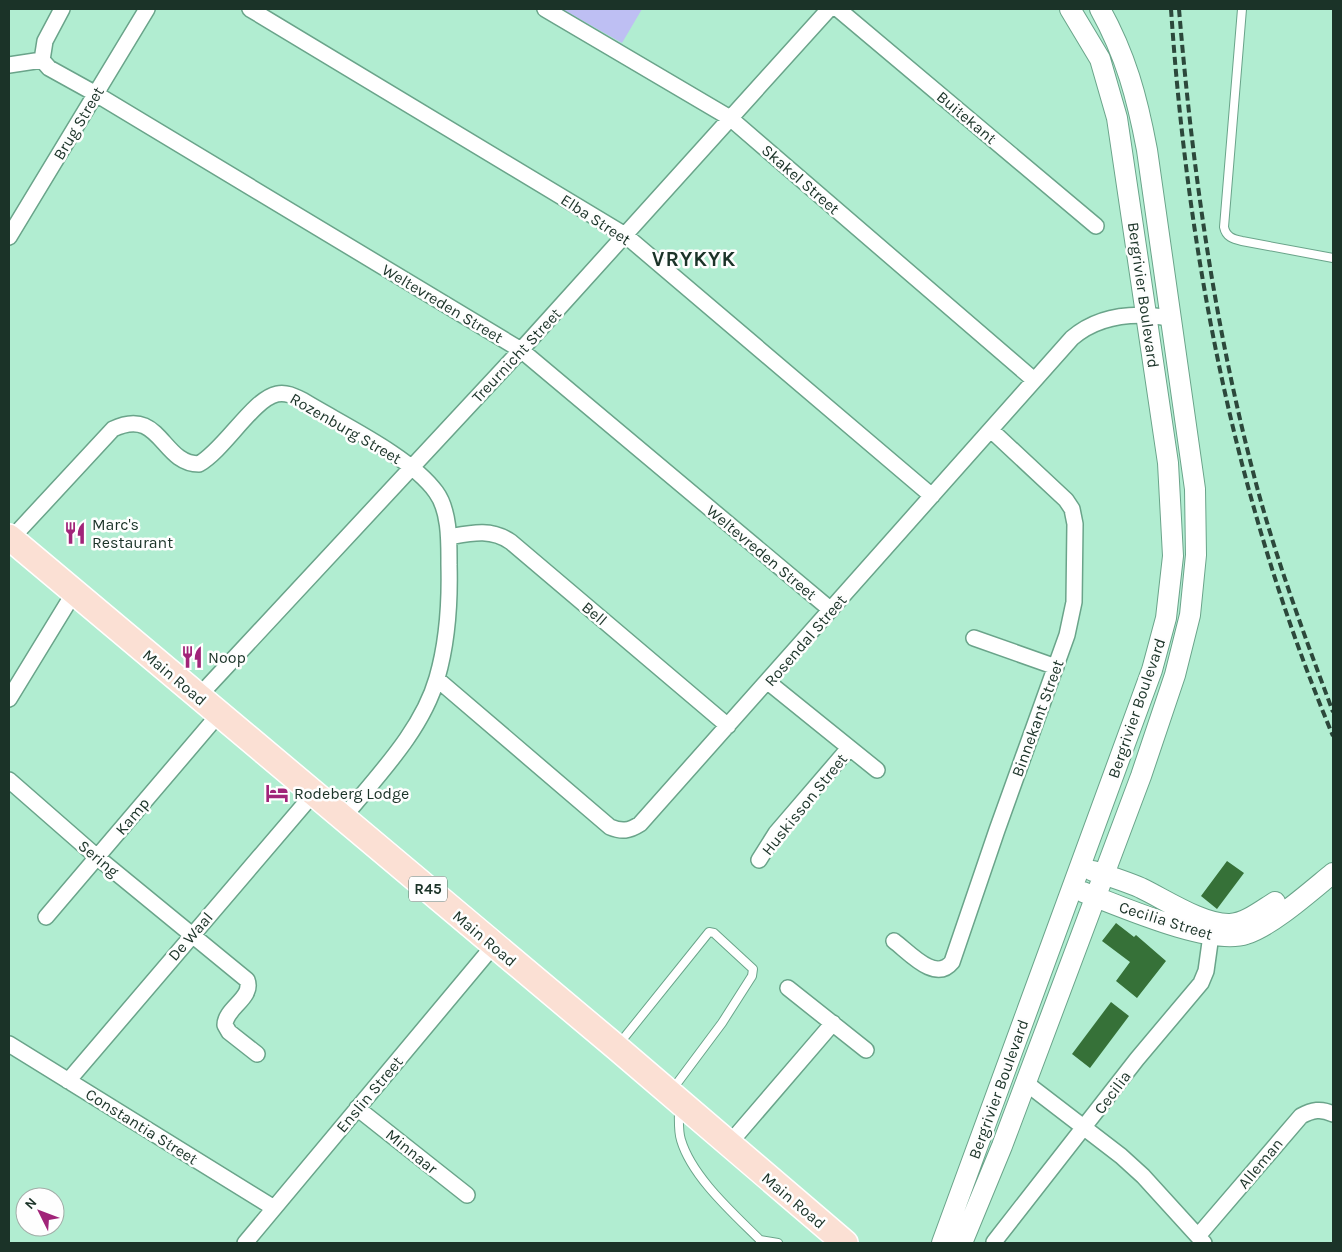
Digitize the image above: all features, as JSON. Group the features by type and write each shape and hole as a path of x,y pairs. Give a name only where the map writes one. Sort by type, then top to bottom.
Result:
{"main road":[{"name":"Main Road","path":"10,538 616,1047 844,1243"}],"street":[{"path":"9,65 42,60 45,41 62,9"},
{"name":"Brug Street","path":"9,237 147,9"},
{"name":"Elba Street","path":"250,9 625,235 932,496"},
{"name":"Skakel Street","path":"545,9 730,118 1034,380"},
{"name":"Treurnicht Street","path":"199,696 521,350 829,9"},
{"name":"Buitekant","path":"838,9 1096,226"},
{"name":"Bergrivier Boulevard","path":"942,1243 1152,670 1166,618 1171,580 1172,530 1168,463 1117,118 1110,87 1100,59 1070,9"},
{"name":"Bergrivier Boulevard","path":"962,1243 1026,1084 1165,707 1184,644 1190,615 1196,555 1195,489 1147,150 1137,97 1116,37 1100,9"},
{"name":"Weltevreden Street","path":"42,60 49,68 96,94 521,350 831,610"},
{"name":"Rosendal Street","path":"437,679 610,827 617,830 632,829 640,824 768,682 1072,338 1090,325 1113,318 1146,314 1170,318"},
{"name":"Rozenburg Street","path":"10,538 113,429 125,423 146,425 183,461 199,464 216,452 261,403 277,394 286,394 302,400 412,466"},
{"name":"Binnekant Street","path":"894,941 934,970 944,970 952,962 1067,635 1074,602 1074,516 1070,504 990,430"},
{"path":"343,818 405,740 423,710 437,679 450,607 449,537 437,493 412,466"},
{"name":"Bell","path":"449,537 475,533 493,533 511,542 728,726"},
{"path":"9,699 75,591"},
{"path":"974,638 1056,667"},
{"path":"768,682 876,770"},
{"name":"Kamp","path":"46,917 219,714"},
{"name":"Huskisson Street","path":"759,860 776,833 850,748"},
{"name":"Sering","path":"9,780 97,857 247,980 246,992 228,1016 225,1024 229,1032 257,1054"},
{"name":"De Waal","path":"68,1080 314,794"},
{"name":"Cecilia Street","path":"1080,866 1142,889 1212,922 1232,924 1254,916 1333,868"},
{"name":"Cecilia Street","path":"1072,888 1211,935 1239,936 1258,929 1333,873"},
{"name":"Cecilia","path":"994,1242 1137,1059 1203,980 1211,935"},
{"name":"Enslin Street","path":"245,1243 494,945"},
{"path":"788,988 866,1050"},
{"path":"729,1144 832,1023"},
{"name":"Constantia Street","path":"9,1044 274,1208"},
{"path":"1026,1084 1085,1127 1143,1176 1201,1240"},
{"name":"Minnaar","path":"357,1108 467,1195"},
{"name":"Alleman","path":"1201,1240 1301,1116 1310,1111 1321,1110 1333,1114"}],"lane":[{"path":"1242,9 1224,227 1226,233 1232,238 1242,241 1333,258"},
{"path":"616,1047 709,932 714,932 739,954 752,969 752,976 674,1098 680,1138 688,1158 718,1196 760,1242 778,1243"}],"shaded area":[{"path":"562,9 642,9 622,43"}],"building":[{"path":"1227,861 1244,873 1217,909 1201,896"},
{"path":"1116,923 1134,937 1136,935 1166,961 1137,998 1116,981 1130,962 1102,941"},
{"path":"1111,1002 1129,1016 1090,1068 1072,1054"}],"railway":[{"path":"1171,9 1190,195 1204,288 1222,379 1244,470 1269,560 1299,648 1333,736"},
{"path":"1179,9 1190,125 1206,240 1215,297 1238,411 1260,499 1279,561 1333,712"}],"place":[{"name":"Marc's Restaurant","path":"75,533"},
{"name":"Noop","path":"192,657"},
{"name":"Rodeberg Lodge","path":"277,793"}],"district":[{"name":"VRYKYK","path":"694,259"}]}
